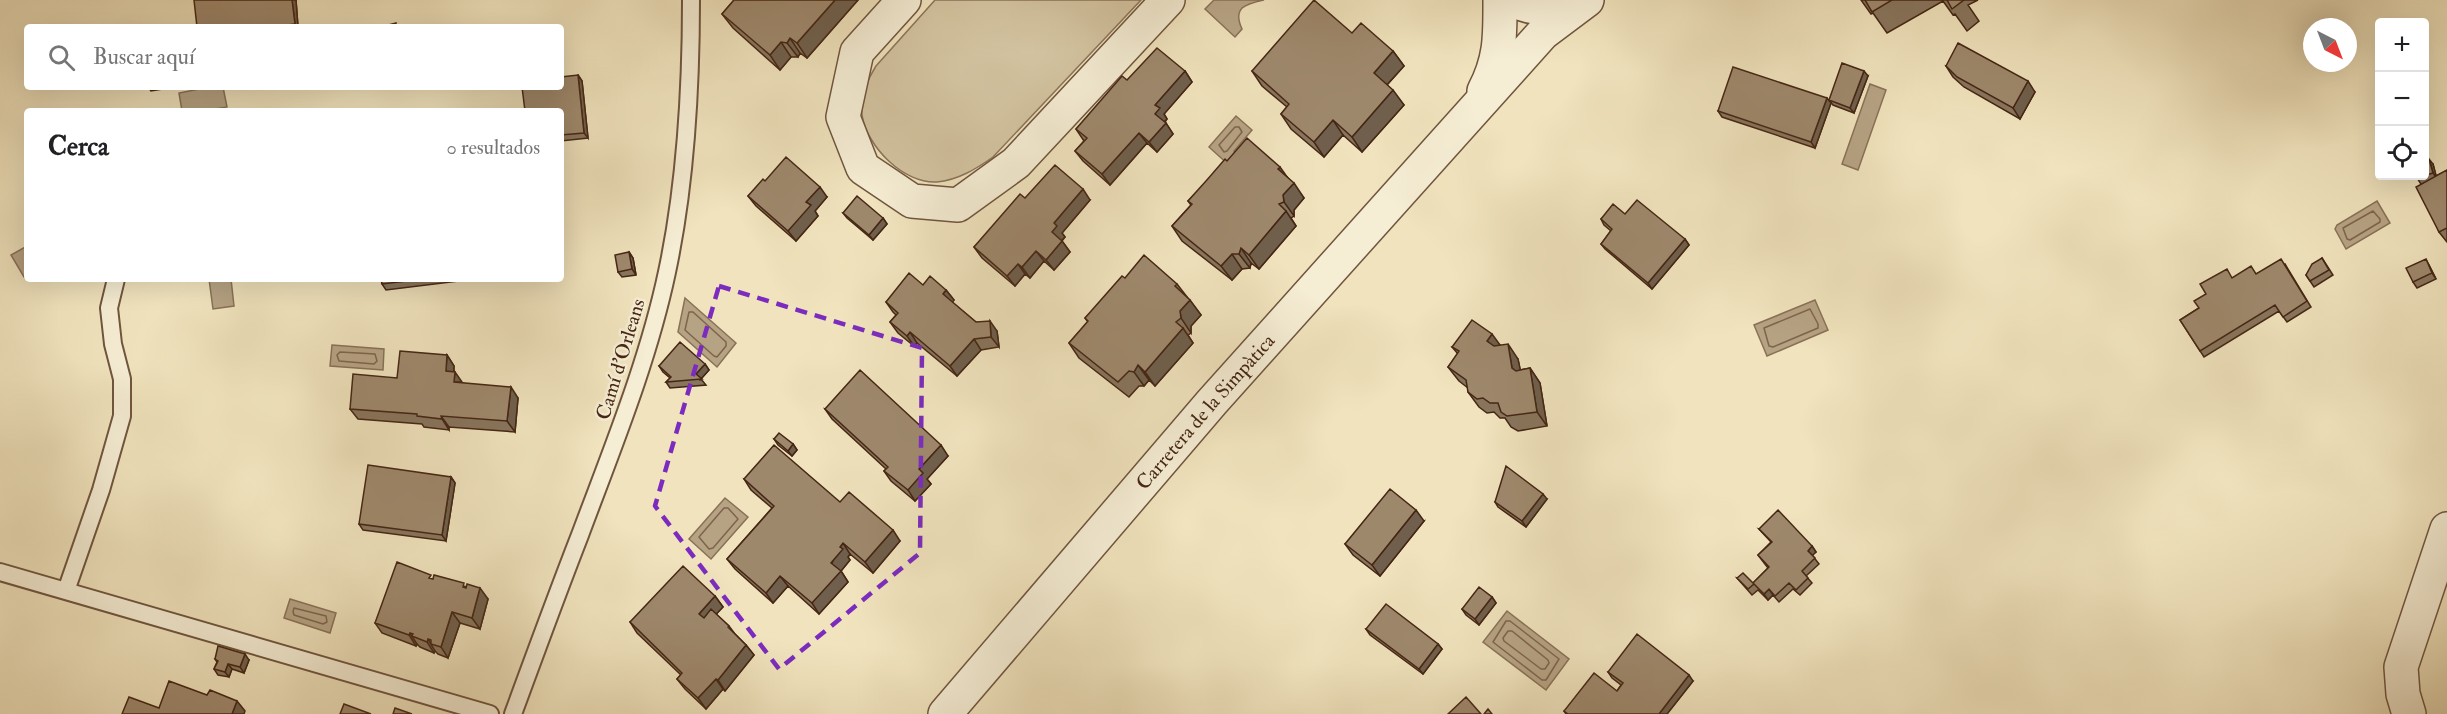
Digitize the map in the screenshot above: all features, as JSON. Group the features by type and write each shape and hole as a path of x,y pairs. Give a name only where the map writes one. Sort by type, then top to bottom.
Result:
{"street":[{"path":"904,0 857,52 843,117 863,168 912,201 958,205 1016,163 1168,0"},
{"name":"Carretera de la Simpàtica","path":"1472,115 1496,63 1501,41 1500,0"},
{"path":"1513,0 1543,9 1566,8 1587,0"},
{"name":"Carretera de la Simpàtica","path":"945,714 1212,402 1472,115 1543,33 1587,0"},
{"path":"2409,714 2403,694 2402,667 2447,529"}],"lane":[{"name":"Camí d'Orleans","path":"513,714 618,437 650,337 667,273 677,216 688,113 691,0"},
{"path":"66,591 101,490 122,416 122,379 113,344 109,308 115,282"},
{"path":"0,572 490,714"}],"highlighted area":[{"path":"719,286 922,348 920,553 779,669 655,506"}],"shaded area":[{"path":"935,0 1141,0 993,157 966,173 937,182 912,177 889,161 871,139 862,115 865,89 876,66"}],"water":[{"path":"1214,0 1264,0 1242,8 1239,22 1242,29 1235,37 1205,9"},
{"path":"1870,84 1886,90 1858,170 1842,164"},
{"path":"194,90 224,90 227,107 182,108 179,93"},
{"path":"1236,116 1252,130 1234,151 1238,159 1231,167 1209,147"},
{"path":"2377,201 2390,223 2346,249 2335,229 2337,225"},
{"path":"24,248 24,277 11,255"},
{"path":"209,282 231,282 234,306 213,309"},
{"path":"685,298 736,343 717,367 678,332"},
{"path":"1815,300 1828,330 1767,356 1754,325"},
{"path":"332,345 384,349 383,370 330,366"},
{"path":"725,498 748,517 711,559 689,539"},
{"path":"290,599 336,613 330,633 284,618"},
{"path":"1507,611 1569,659 1546,690 1483,642"}],"building":[{"path":"194,0 292,0 295,24 197,24"},
{"path":"734,0 835,0 797,43 790,38 787,43 781,42 770,55 722,14"},
{"path":"1314,0 1352,33 1361,23 1393,51 1374,73 1393,90 1352,137 1333,120 1314,142 1281,114 1289,104 1252,71"},
{"path":"1865,0 1892,0 1872,12"},
{"path":"1947,0 1964,0 1952,9"},
{"path":"1958,43 2028,81 2013,108 1957,77 1946,66"},
{"path":"1157,48 1185,71 1155,105 1160,108 1155,114 1166,123 1149,142 1139,133 1102,174 1075,151 1087,138 1076,129 1122,76 1127,80"},
{"path":"1842,63 1864,71 1850,108 1829,100"},
{"path":"1733,67 1827,98 1811,142 1718,111"},
{"path":"578,75 584,133 564,135 564,108 525,108 522,90 564,90 564,77"},
{"path":"1247,138 1280,167 1278,169 1294,183 1283,195 1284,202 1279,204 1286,211 1249,255 1241,248 1239,254 1232,254 1221,266 1172,226 1192,204 1188,201"},
{"path":"786,157 820,187 806,202 811,205 788,231 748,196"},
{"path":"2429,159 2433,173 2429,174"},
{"path":"1055,165 1083,189 1054,223 1057,226 1052,232 1062,241 1046,260 1036,251 1022,267 1018,264 1007,276 974,247 1020,194 1025,198"},
{"path":"2447,170 2447,228 2439,232 2416,187"},
{"path":"857,196 883,218 869,235 843,213"},
{"path":"1637,200 1685,239 1648,283 1601,244 1612,229 1601,219 1613,204 1625,214"},
{"path":"629,252 632,269 618,272 615,255"},
{"path":"1144,255 1177,284 1175,286 1190,300 1180,311 1181,318 1176,322 1183,328 1145,372 1138,365 1134,372 1129,371 1118,382 1069,343 1088,321 1085,318 1122,276 1125,278"},
{"path":"2322,258 2329,270 2310,281 2306,275 2312,264"},
{"path":"2281,259 2307,301 2283,317 2275,305 2200,351 2180,320 2199,308 2194,301 2206,294 2200,284 2227,269 2232,278 2251,266 2256,274"},
{"path":"2426,259 2432,273 2413,282 2406,268"},
{"path":"909,273 923,285 930,276 946,290 943,294 976,322 990,321 991,337 974,339 950,366 910,332 907,336 890,322 898,313 886,302"},
{"path":"1472,320 1492,334 1487,341 1494,346 1508,344 1512,368 1516,371 1530,368 1537,412 1507,416 1501,412 1498,403 1490,403 1483,398 1477,399 1468,392 1466,380 1448,367 1459,351 1452,347"},
{"path":"680,342 705,364 696,374 702,379 666,382 671,377 659,366"},
{"path":"400,351 447,355 446,371 455,372 454,382 511,387 507,421 441,416 442,419 417,416 417,414 350,409 353,374 397,378"},
{"path":"860,370 941,445 919,469 923,473 908,490 884,471 888,467 825,409"},
{"path":"779,433 793,444 788,451 774,439"},
{"path":"774,445 840,502 849,492 893,530 865,562 843,543 840,547 843,549 831,563 841,571 812,603 780,576 766,593 727,559 774,506 744,479"},
{"path":"368,465 451,477 442,535 359,524"},
{"path":"1506,466 1543,494 1522,521 1495,502"},
{"path":"1390,489 1416,510 1372,565 1345,544"},
{"path":"1778,510 1812,546 1808,551 1815,558 1802,571 1808,578 1796,590 1789,583 1775,596 1769,589 1764,594 1754,584 1748,589 1737,578 1743,573 1753,583 1769,567 1758,555 1772,542 1759,529"},
{"path":"397,562 431,575 429,578 433,579 434,575 464,583 463,587 466,588 467,584 480,588 472,618 452,612 441,647 431,644 431,640 428,639 427,642 412,636 413,634 409,635 375,623"},
{"path":"683,566 715,596 699,614 704,618 711,609 746,645 718,680 716,679 698,698 677,679 682,673 630,622"},
{"path":"1479,587 1492,597 1475,619 1462,609"},
{"path":"1386,604 1438,644 1419,669 1366,629"},
{"path":"1637,634 1689,675 1659,714 1568,714 1564,711 1594,673 1617,691 1623,683 1608,672"},
{"path":"218,646 245,654 240,667 228,664 225,672 214,669 218,661 215,659"},
{"path":"169,681 207,695 210,690 237,701 232,714 122,714 129,697 159,708"},
{"path":"1466,697 1481,714 1448,714"},
{"path":"344,704 371,714 340,714"},
{"path":"395,708 412,714 393,714"}]}
